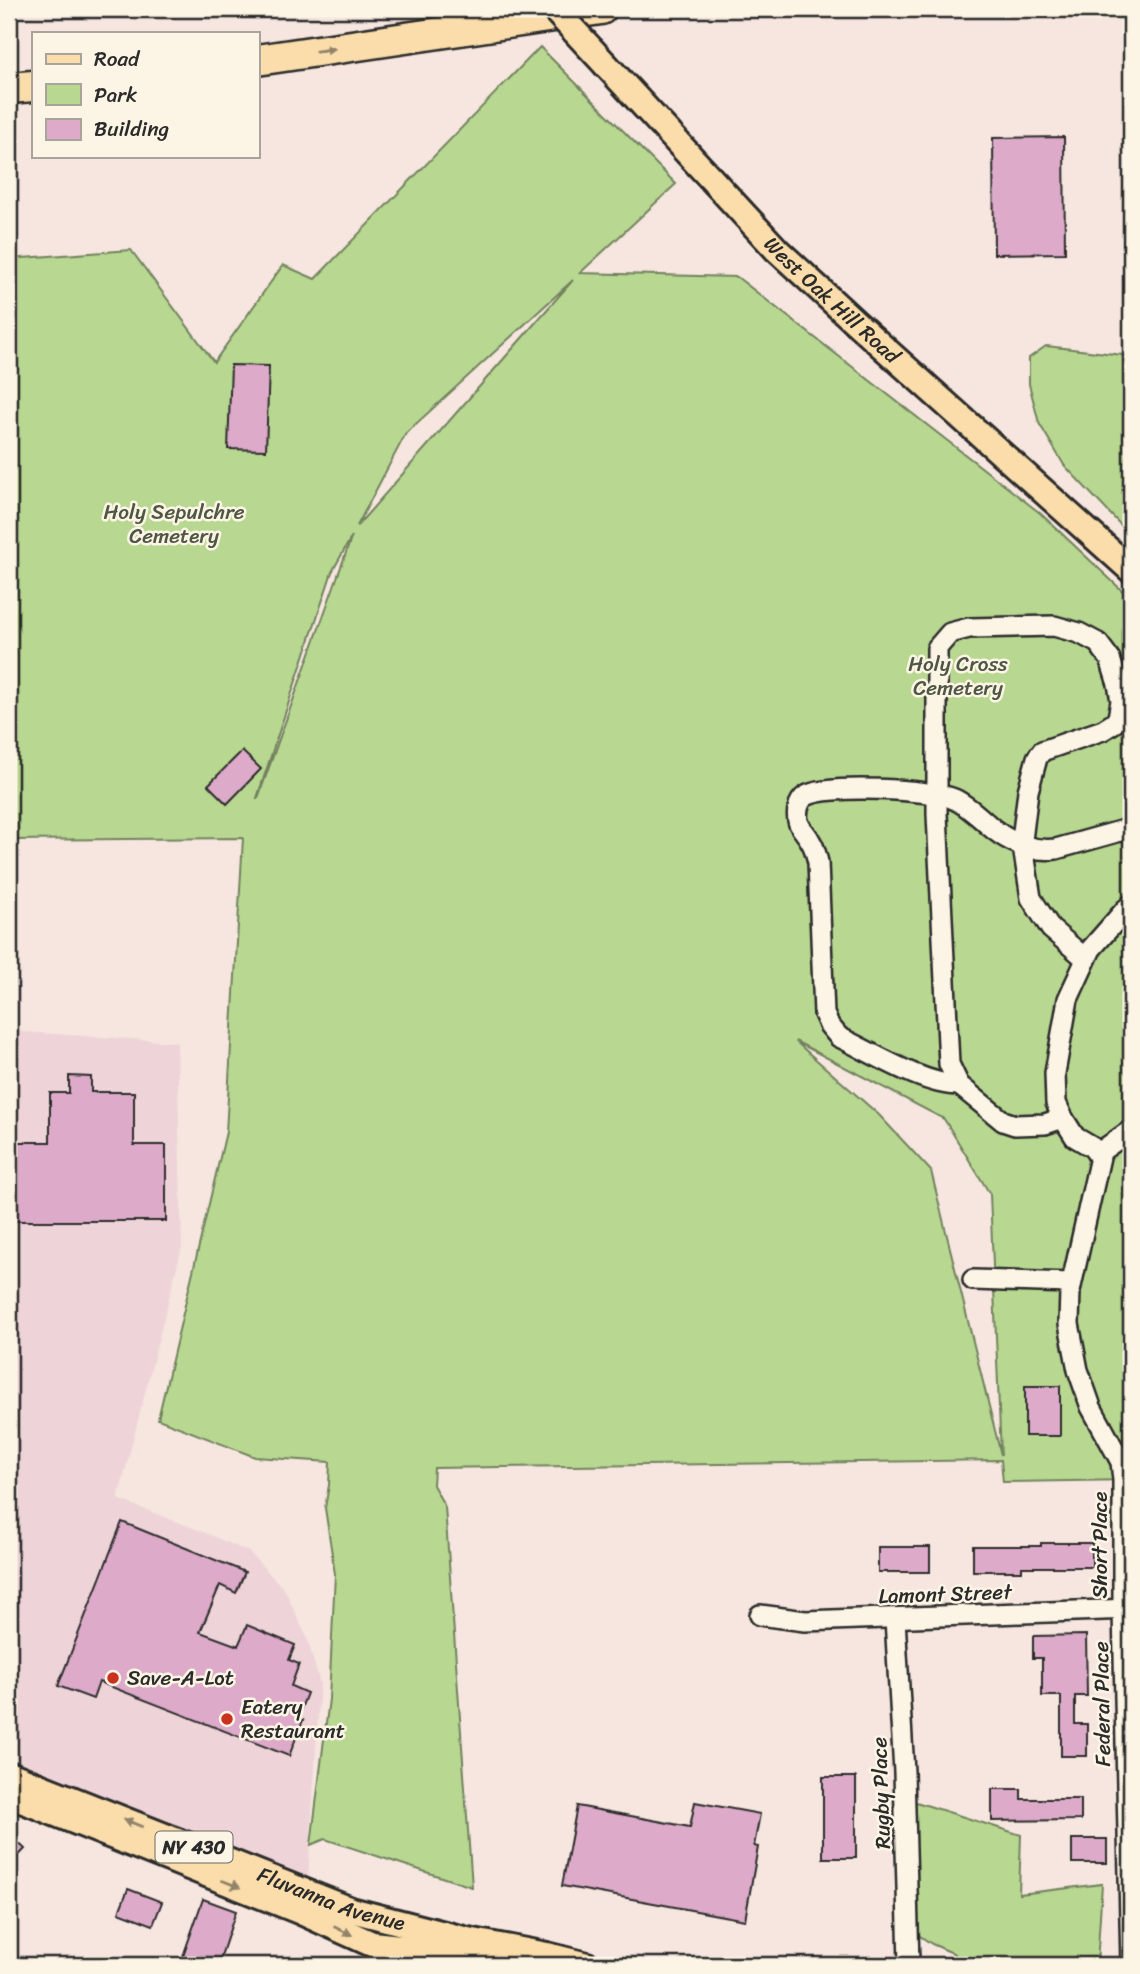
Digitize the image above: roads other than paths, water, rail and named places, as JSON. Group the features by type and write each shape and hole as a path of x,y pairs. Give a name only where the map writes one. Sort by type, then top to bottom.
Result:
{"highway":[{"path":"259,60 601,9"},
{"path":"9,88 32,86"}],"main road":[{"name":"West Oak Hill Road","path":"554,9 777,250 1131,570"},
{"name":"Fluvanna Avenue","path":"9,1774 351,1910 468,1940 587,1965"},
{"name":"Fluvanna Avenue","path":"9,1795 299,1911 390,1955 438,1951 516,1965"},
{"path":"380,1918 390,1955"}],"street":[{"path":"1063,1118 1045,1124 1015,1125 1003,1121 959,1084 949,1063 937,793 937,648 950,633 968,628 1054,626 1079,633 1098,643 1111,659 1121,701 1118,718 1103,730 1042,751 1037,758 1028,791 1022,840 1031,898 1051,929 1086,959"},
{"path":"959,1084 928,1080 839,1037 829,1025 824,1014 818,862 811,841 798,826 800,801 814,793 894,789 937,793 955,799 1009,840 1045,850 1131,828"},
{"path":"1125,1470 1091,1407 1078,1370 1069,1324 1071,1283 1100,1157 1092,1147 1076,1137 1063,1118 1056,1103 1055,1073 1068,999 1086,959 1091,948 1131,905"},
{"path":"1097,1154 1131,1130"},
{"path":"973,1280 1071,1283"},
{"name":"Short Place","path":"1125,1470 1127,1609"},
{"name":"Lamont Street","path":"760,1615 805,1621 1127,1609"},
{"name":"Federal Place","path":"1127,1609 1131,1965"},
{"name":"Rugby Place","path":"895,1619 904,1772 909,1965"}],"place":[{"name":"Save-A-Lot","path":"113,1678"},
{"name":"Eatery Restaurant","path":"227,1719"}],"park label":[{"name":"Holy Sepulchre Cemetery","path":"174,524"},
{"name":"Holy Cross Cemetery","path":"958,676"}]}
